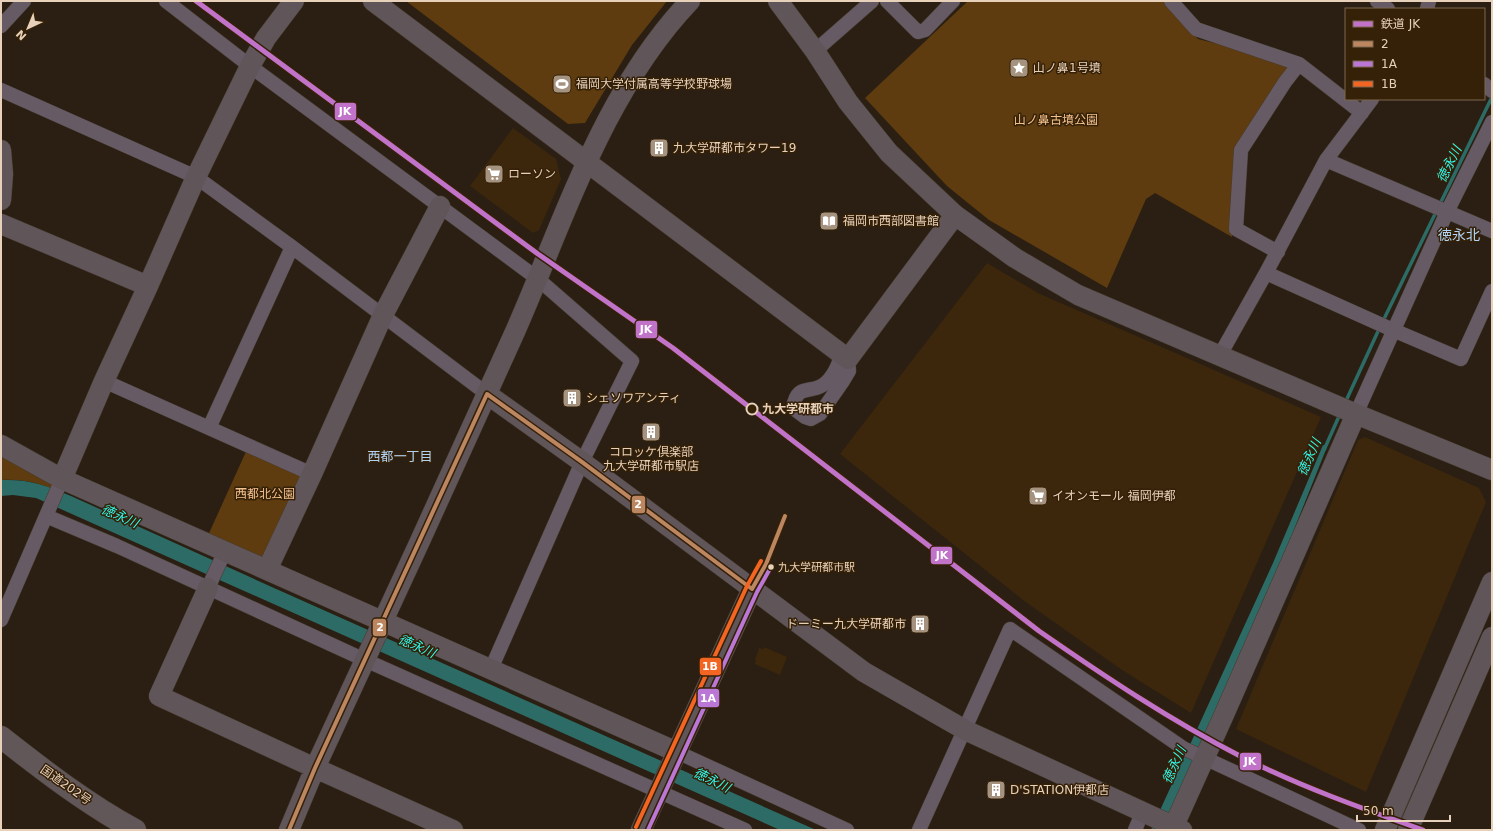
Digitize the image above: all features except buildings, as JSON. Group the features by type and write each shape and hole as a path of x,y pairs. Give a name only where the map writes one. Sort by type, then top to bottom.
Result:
{"highway":[{"name":"国道202号","path":"1,737 60,782 118,821 135,830"}],"street":[{"path":"1,26 24,1"},
{"path":"166,1 250,66 538,279 632,361 582,462 490,669"},
{"path":"1,620 104,381 196,177 250,66 266,38 294,1"},
{"path":"373,1 845,356 955,215"},
{"path":"289,830 315,768 487,394 538,279 574,191 603,130 644,57 666,28 690,1"},
{"path":"778,1 815,51 848,102 889,152 955,215 1015,258 1078,295 1356,414 1492,470"},
{"path":"815,51 872,1"},
{"path":"887,1 918,32 925,30 953,1"},
{"path":"1171,1 1196,29 1299,64 1345,100"},
{"path":"1378,1 1387,8"},
{"path":"1278,252 1236,229 1241,150 1285,82 1299,64"},
{"path":"1,90 196,177 864,672 965,730 1165,822"},
{"path":"1345,100 1362,113"},
{"path":"1220,355 1278,252 1326,160 1371,100"},
{"path":"1135,830 1165,822 1204,758 1223,718 1393,330 1447,212 1492,122"},
{"path":"1,150 3,174 1,200"},
{"path":"1326,160 1492,231"},
{"path":"267,570 312,474 382,315 440,206"},
{"path":"1,224 148,286"},
{"path":"209,428 292,247"},
{"path":"1266,273 1461,359 1492,291"},
{"path":"104,381 312,474"},
{"path":"1,445 62,479 677,752 847,830"},
{"path":"46,516 117,546 365,660 745,830"},
{"path":"225,551 159,696 453,830"},
{"path":"1384,830 1492,582"},
{"path":"641,830 752,589"},
{"path":"919,830 1010,629 1183,748 1359,830"},
{"path":"1408,830 1492,637"}],"shaded area":[{"path":"513,128 556,159 561,179 539,230 533,233 470,186"},
{"path":"987,263 1040,294 1321,417 1191,713 1122,670 1023,600 840,454"},
{"path":"1365,437 1479,488 1486,502 1366,792 1236,729 1358,440"},
{"path":"764,647 787,657 780,675 755,664 759,648 763,649"}],"green space":[{"name":"福岡大学付属高等学校野球場","path":"406,1 667,1 632,45 585,123 568,124"},
{"name":"山ノ鼻古墳公園","path":"968,1 1165,1 1198,39 1287,61 1287,71 1235,152 1232,237 1155,193 1146,199 1107,288 989,220 947,186 865,98"},
{"path":"1,445 62,479 57,491 43,485 30,482 1,480"},
{"name":"西都北公園","path":"249,445 312,474 267,570 205,542"}],"water":[{"name":"徳永川","path":"1323,445 1327,447 1291,537 1163,830 1151,830 1273,563"},
{"name":"徳永川","path":"1,480 29,482 71,496 816,830 780,830 36,498 13,495 1,496"}],"waterway":[{"name":"徳永川","path":"1439,206 1492,97"},
{"name":"徳永川","path":"1383,321 1436,212"},
{"name":"徳永川","path":"1345,403 1380,327"},
{"name":"徳永川","path":"1324,450 1340,414"}],"rail line":[{"name":"JK","path":"196,1 538,254 673,348 1039,631 1138,697 1188,728 1240,756 1307,787 1423,830"}],"transit line":[{"name":"2","path":"289,830 315,768 487,394 582,462 752,589 766,564 785,516"},
{"name":"1B","path":"636,827 747,586 761,561"},
{"name":"1A","path":"648,830 757,592 771,567"}],"place":[{"name":"山ノ鼻1号墳","path":"1019,68"},
{"name":"福岡大学付属高等学校野球場","path":"562,84"},
{"name":"九大学研都市タワー19","path":"659,148"},
{"name":"ローソン","path":"494,174"},
{"name":"福岡市西部図書館","path":"829,221"},
{"name":"シェソワアンティ","path":"572,398"},
{"name":"九大学研都市","path":"752,409"},
{"name":"コロッケ倶楽部 九大学研都市駅店","path":"651,432"},
{"name":"イオンモール 福岡伊都","path":"1038,496"},
{"name":"九大学研都市駅","path":"771,567"},
{"name":"ドーミー九大学研都市","path":"920,624"},
{"name":"D'STATION伊都店","path":"996,790"}],"district":[{"name":"徳永北","path":"1459,235"},
{"name":"西都一丁目","path":"400,456"}]}
